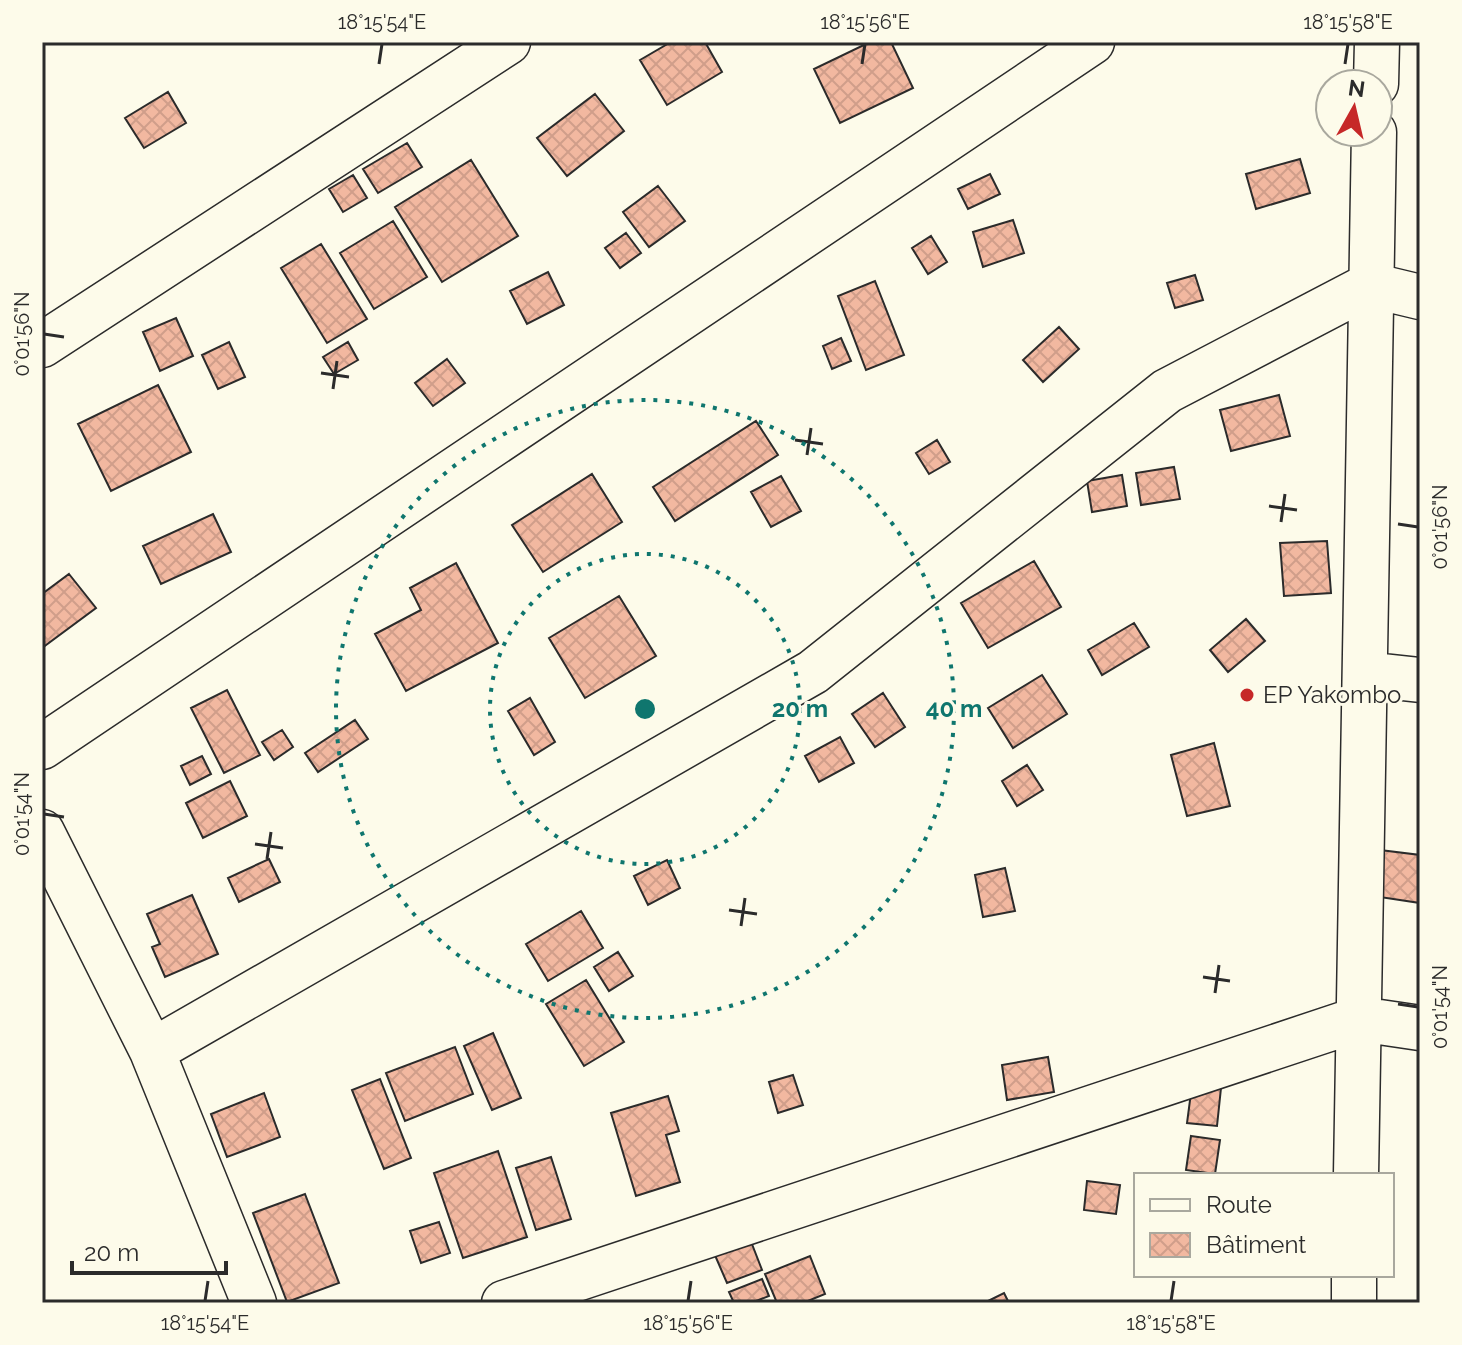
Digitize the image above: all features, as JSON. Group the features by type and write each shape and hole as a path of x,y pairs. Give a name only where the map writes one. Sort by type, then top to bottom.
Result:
{"street":[{"path":"42,345 508,42"},
{"path":"42,747 1092,42"},
{"path":"1376,68 1377,42"},
{"path":"1356,1173 1374,148"},
{"path":"152,1051 813,672 1167,391 1370,285 1420,297"},
{"path":"1365,674 1420,680"},
{"path":"42,832 152,1051 254,1303"},
{"path":"504,1303 1359,1019 1420,1028"},
{"path":"1354,1277 1354,1303"}],"building":[{"path":"671,42 705,42 722,72 667,105 640,60"},
{"path":"870,42 891,42 913,88 840,123 814,69"},
{"path":"168,92 186,123 144,148 125,118"},
{"path":"595,94 624,131 567,176 537,138"},
{"path":"407,143 422,167 378,193 363,169"},
{"path":"1300,159 1310,193 1256,209 1246,174"},
{"path":"471,160 518,236 442,282 395,207"},
{"path":"990,174 1000,194 968,209 958,189"},
{"path":"353,175 367,198 343,212 329,189"},
{"path":"658,186 685,221 649,247 623,212"},
{"path":"1013,220 1024,253 983,267 973,232"},
{"path":"393,221 427,277 374,309 340,253"},
{"path":"626,233 641,253 620,268 605,248"},
{"path":"931,236 947,262 928,274 912,248"},
{"path":"321,244 367,319 327,343 281,268"},
{"path":"548,272 564,305 527,324 510,291"},
{"path":"1195,275 1203,300 1175,308 1167,283"},
{"path":"875,281 904,355 866,370 838,296"},
{"path":"176,318 193,356 160,371 143,332"},
{"path":"1059,327 1079,349 1043,382 1023,360"},
{"path":"841,338 851,361 832,369 823,346"},
{"path":"229,342 245,377 218,389 202,355"},
{"path":"348,342 358,360 334,374 323,357"},
{"path":"447,359 465,383 433,406 415,383"},
{"path":"158,385 191,452 111,491 78,424"},
{"path":"1279,395 1290,436 1231,451 1220,410"},
{"path":"756,421 778,455 675,521 653,487"},
{"path":"937,440 950,462 929,474 916,453"},
{"path":"1174,467 1180,499 1141,505 1136,473"},
{"path":"592,474 622,522 543,572 512,525"},
{"path":"1122,475 1127,506 1092,512 1087,481"},
{"path":"781,476 801,511 771,527 751,492"},
{"path":"213,514 231,552 161,584 143,546"},
{"path":"1327,541 1331,593 1284,596 1280,543"},
{"path":"1034,561 1061,607 988,648 961,603"},
{"path":"456,563 498,643 406,691 375,634 421,610 410,588"},
{"path":"69,574 96,608 42,648 42,594"},
{"path":"619,596 656,656 585,698 549,638"},
{"path":"1246,619 1265,641 1228,672 1210,650"},
{"path":"1134,623 1149,647 1102,675 1088,650"},
{"path":"1042,675 1067,714 1013,748 988,708"},
{"path":"227,690 260,755 224,773 191,708"},
{"path":"883,693 905,727 875,747 852,714"},
{"path":"530,698 555,742 534,755 508,711"},
{"path":"355,720 368,739 318,772 305,753"},
{"path":"282,730 293,747 274,760 262,742"},
{"path":"840,737 854,763 819,782 805,756"},
{"path":"1214,743 1230,806 1187,816 1171,755"},
{"path":"202,756 211,774 190,785 181,766"},
{"path":"1027,765 1043,790 1017,806 1002,781"},
{"path":"230,781 247,816 203,838 186,803"},
{"path":"1380,850 1420,855 1420,903 1373,896"},
{"path":"269,859 280,882 239,902 228,878"},
{"path":"667,860 680,888 648,905 634,876"},
{"path":"1005,868 1015,911 983,917 975,875"},
{"path":"192,895 218,954 165,977 152,947 160,944 147,914"},
{"path":"581,911 603,948 548,981 526,944"},
{"path":"618,952 633,976 609,991 594,967"},
{"path":"586,980 624,1042 584,1066 546,1004"},
{"path":"493,1033 521,1098 492,1110 464,1046"},
{"path":"455,1047 473,1094 405,1121 386,1073"},
{"path":"1048,1057 1054,1092 1007,1100 1002,1065"},
{"path":"793,1075 803,1105 778,1113 769,1082"},
{"path":"380,1079 411,1158 384,1169 352,1090"},
{"path":"1192,1085 1221,1088 1217,1126 1187,1123"},
{"path":"264,1093 280,1137 227,1157 211,1114"},
{"path":"668,1096 679,1131 666,1135 680,1182 636,1196 611,1113"},
{"path":"1191,1136 1220,1140 1215,1173 1186,1170"},
{"path":"498,1151 527,1237 463,1258 434,1173"},
{"path":"551,1157 571,1219 536,1230 516,1168"},
{"path":"1087,1181 1120,1185 1116,1214 1084,1210"},
{"path":"305,1194 339,1283 287,1302 253,1213"},
{"path":"439,1222 450,1253 421,1263 410,1231"},
{"path":"750,1239 762,1270 727,1283 714,1253"},
{"path":"810,1256 825,1294 803,1303 777,1303 765,1274"},
{"path":"762,1279 769,1296 751,1303 734,1303 729,1292"},
{"path":"1004,1293 1009,1303 984,1303"}],"place":[{"name":"EP Yakombo","path":"1247,695"}]}
